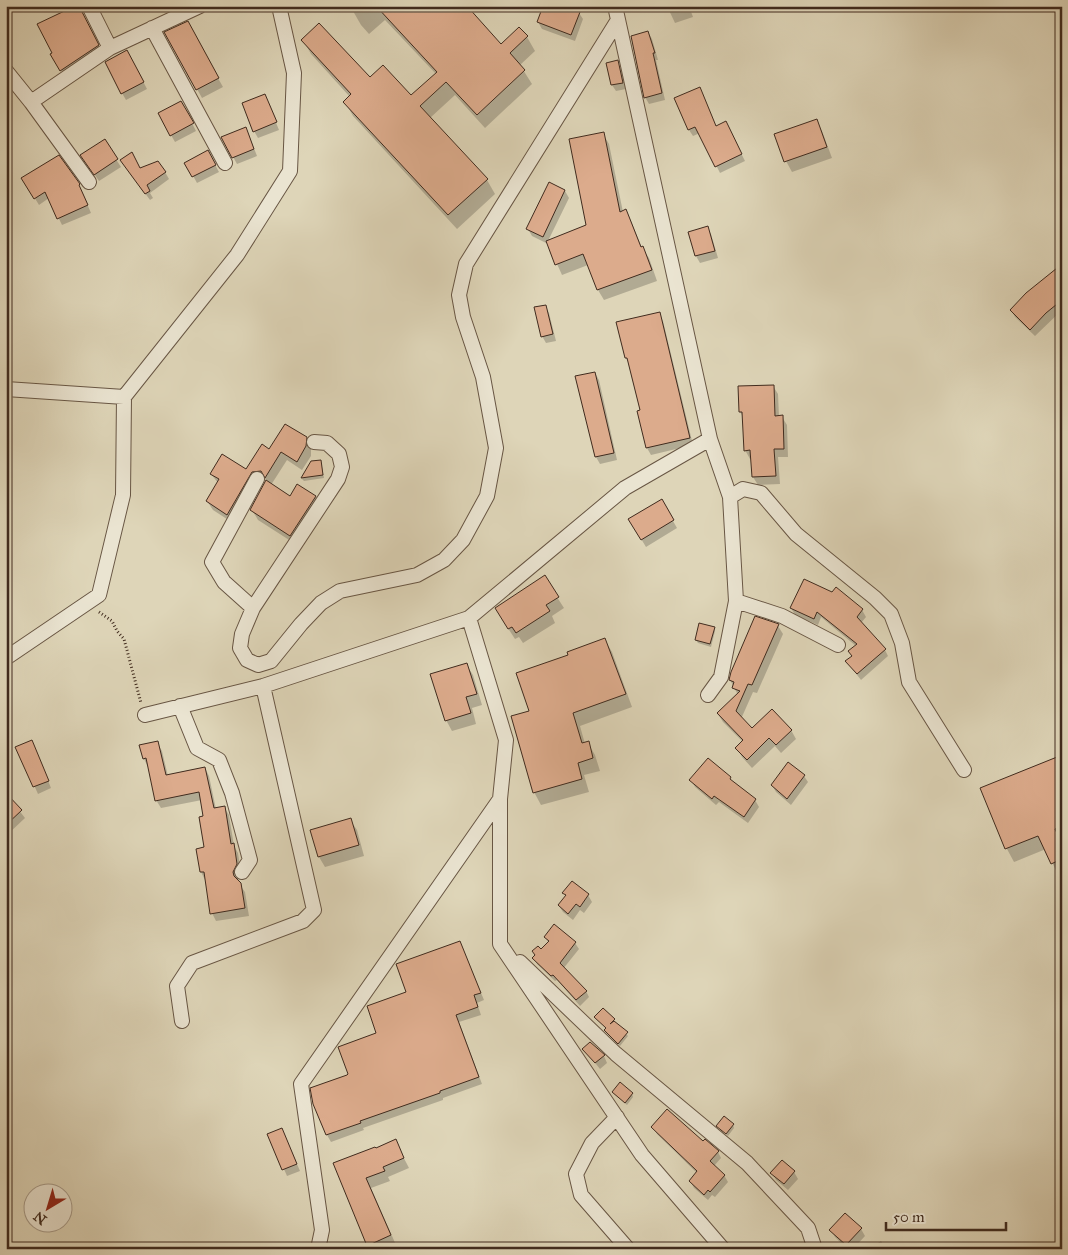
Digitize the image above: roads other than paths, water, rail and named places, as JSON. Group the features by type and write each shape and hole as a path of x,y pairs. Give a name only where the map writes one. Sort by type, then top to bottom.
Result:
{"street":[{"path":"88,6 110,48"},
{"path":"30,102 110,48 152,28 171,12 200,6"},
{"path":"6,658 99,595 123,495 124,397 237,255 290,171 294,73 279,6"},
{"path":"615,6 710,439 730,497 736,601 721,677 708,695"},
{"path":"314,442 327,443 339,454 342,467 338,479 253,608 242,634 240,648 247,660 258,664 271,661 321,603 340,591 417,576 444,560 463,540 487,496 496,448 483,377 463,316 459,295 466,264 618,20"},
{"path":"152,28 225,163"},
{"path":"6,71 89,182"},
{"path":"6,389 124,397"},
{"path":"145,716 263,686 469,618 625,488 710,439"},
{"path":"253,608 224,582 212,562 257,479"},
{"path":"730,497 743,489 761,493 796,534 875,598 891,614 902,643 909,682 964,770"},
{"path":"736,601 782,616 838,645"},
{"path":"469,618 506,740 500,799 500,944 642,1155 723,1249"},
{"path":"182,1021 177,986 192,963 303,921 314,910 263,686"},
{"path":"180,706 197,748 219,760 232,793 250,860 242,872"},
{"path":"318,1249 322,1230 302,1084 500,799"},
{"path":"500,944 616,1054 746,1163 808,1228 815,1249"},
{"path":"617,1117 592,1143 576,1174 581,1195 628,1249"}]}
